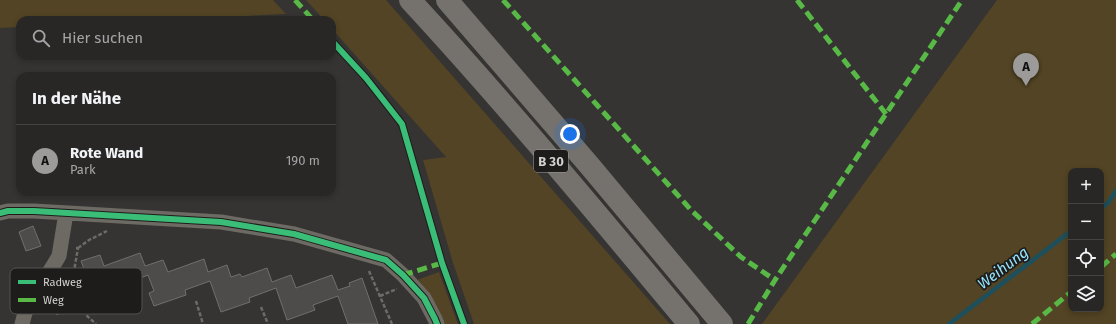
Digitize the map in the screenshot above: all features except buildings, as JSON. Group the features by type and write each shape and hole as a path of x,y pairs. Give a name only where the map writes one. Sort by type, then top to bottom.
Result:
{"highway":[{"name":"B 30","path":"410,0 574,187 689,324"},
{"name":"B 30","path":"447,0 589,164 722,324"}],"street":[{"path":"0,213 8,211 66,213 221,222 294,234 386,260 424,298 436,324"},
{"path":"51,268 59,256 66,213"},
{"path":"22,324 25,314"}],"path":[{"path":"60,247 78,248 75,268"},
{"path":"361,253 392,324"},
{"path":"196,301 203,324"},
{"path":"261,307 268,324"},
{"path":"85,314 96,324"}],"shaded area":[{"path":"0,0 273,0 286,14 246,16 16,16 16,27 0,28"},
{"path":"306,0 386,0 670,324 474,324 453,263 423,160 446,157 336,33 336,16 320,16"},
{"path":"997,0 1116,0 1116,324 762,324"},
{"path":"439,272 458,324 443,324 417,280"}],"waterway":[{"name":"Weihung","path":"1104,206 1108,203 1116,191"},
{"name":"Weihung","path":"949,324 1068,233"}],"marked path":[{"path":"295,0 309,16"},
{"path":"503,0 691,210 741,257 775,280"},
{"path":"797,0 886,114"},
{"path":"748,324 775,280 962,0"},
{"path":"1104,264 1116,254"},
{"path":"403,275 442,263"},
{"path":"1032,324 1068,294"}],"cycle path":[{"path":"336,45 366,78 402,124 442,263 464,324"},
{"path":"0,213 8,211 34,211 221,222 294,234 386,260 403,275 424,298 437,324"}],"place":[{"name":"Rote Wand","path":"1026,86"}]}
